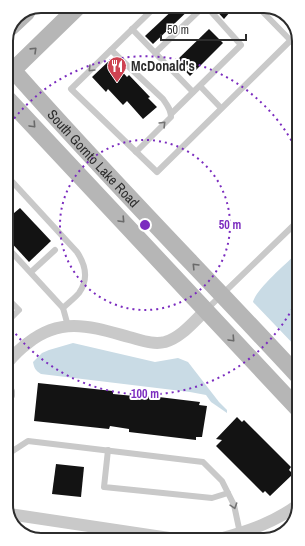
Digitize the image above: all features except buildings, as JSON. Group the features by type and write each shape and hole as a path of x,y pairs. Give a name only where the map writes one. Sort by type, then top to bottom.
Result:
{"street":[{"path":"13,66 71,13"},
{"name":"South Gornto Lake Road","path":"13,74 292,370"},
{"name":"South Gornto Lake Road","path":"13,104 292,403"},
{"path":"13,357 28,342 45,332 63,326 82,325 156,343 169,340 180,334 206,310"},
{"path":"240,533 253,529 291,509"},
{"path":"15,515 136,533"}],"lane":[{"path":"149,13 71,89 157,172 291,40 264,13"},
{"path":"155,53 198,13"},
{"path":"136,152 171,117 171,114 241,45 211,13"},
{"path":"132,29 193,92"},
{"path":"111,50 163,99 169,106 171,114"},
{"path":"200,86 222,108"},
{"path":"13,183 83,260 85,270 84,280 79,292 63,308"},
{"path":"206,310 292,227"},
{"path":"31,272 55,250"},
{"path":"13,253 63,308 68,326"},
{"path":"13,304 19,310 13,316"},
{"path":"13,451 28,441 202,462 222,481 234,505 240,533"},
{"path":"108,450 104,487 212,498 228,493"}],"water":[{"path":"292,258 292,343 253,302 260,290"},
{"path":"73,343 155,362 178,358 188,362 227,410 227,413 211,402 206,395 41,374 38,372 33,362 42,353"}],"place":[{"name":"McDonald's","path":"117,83"}]}
